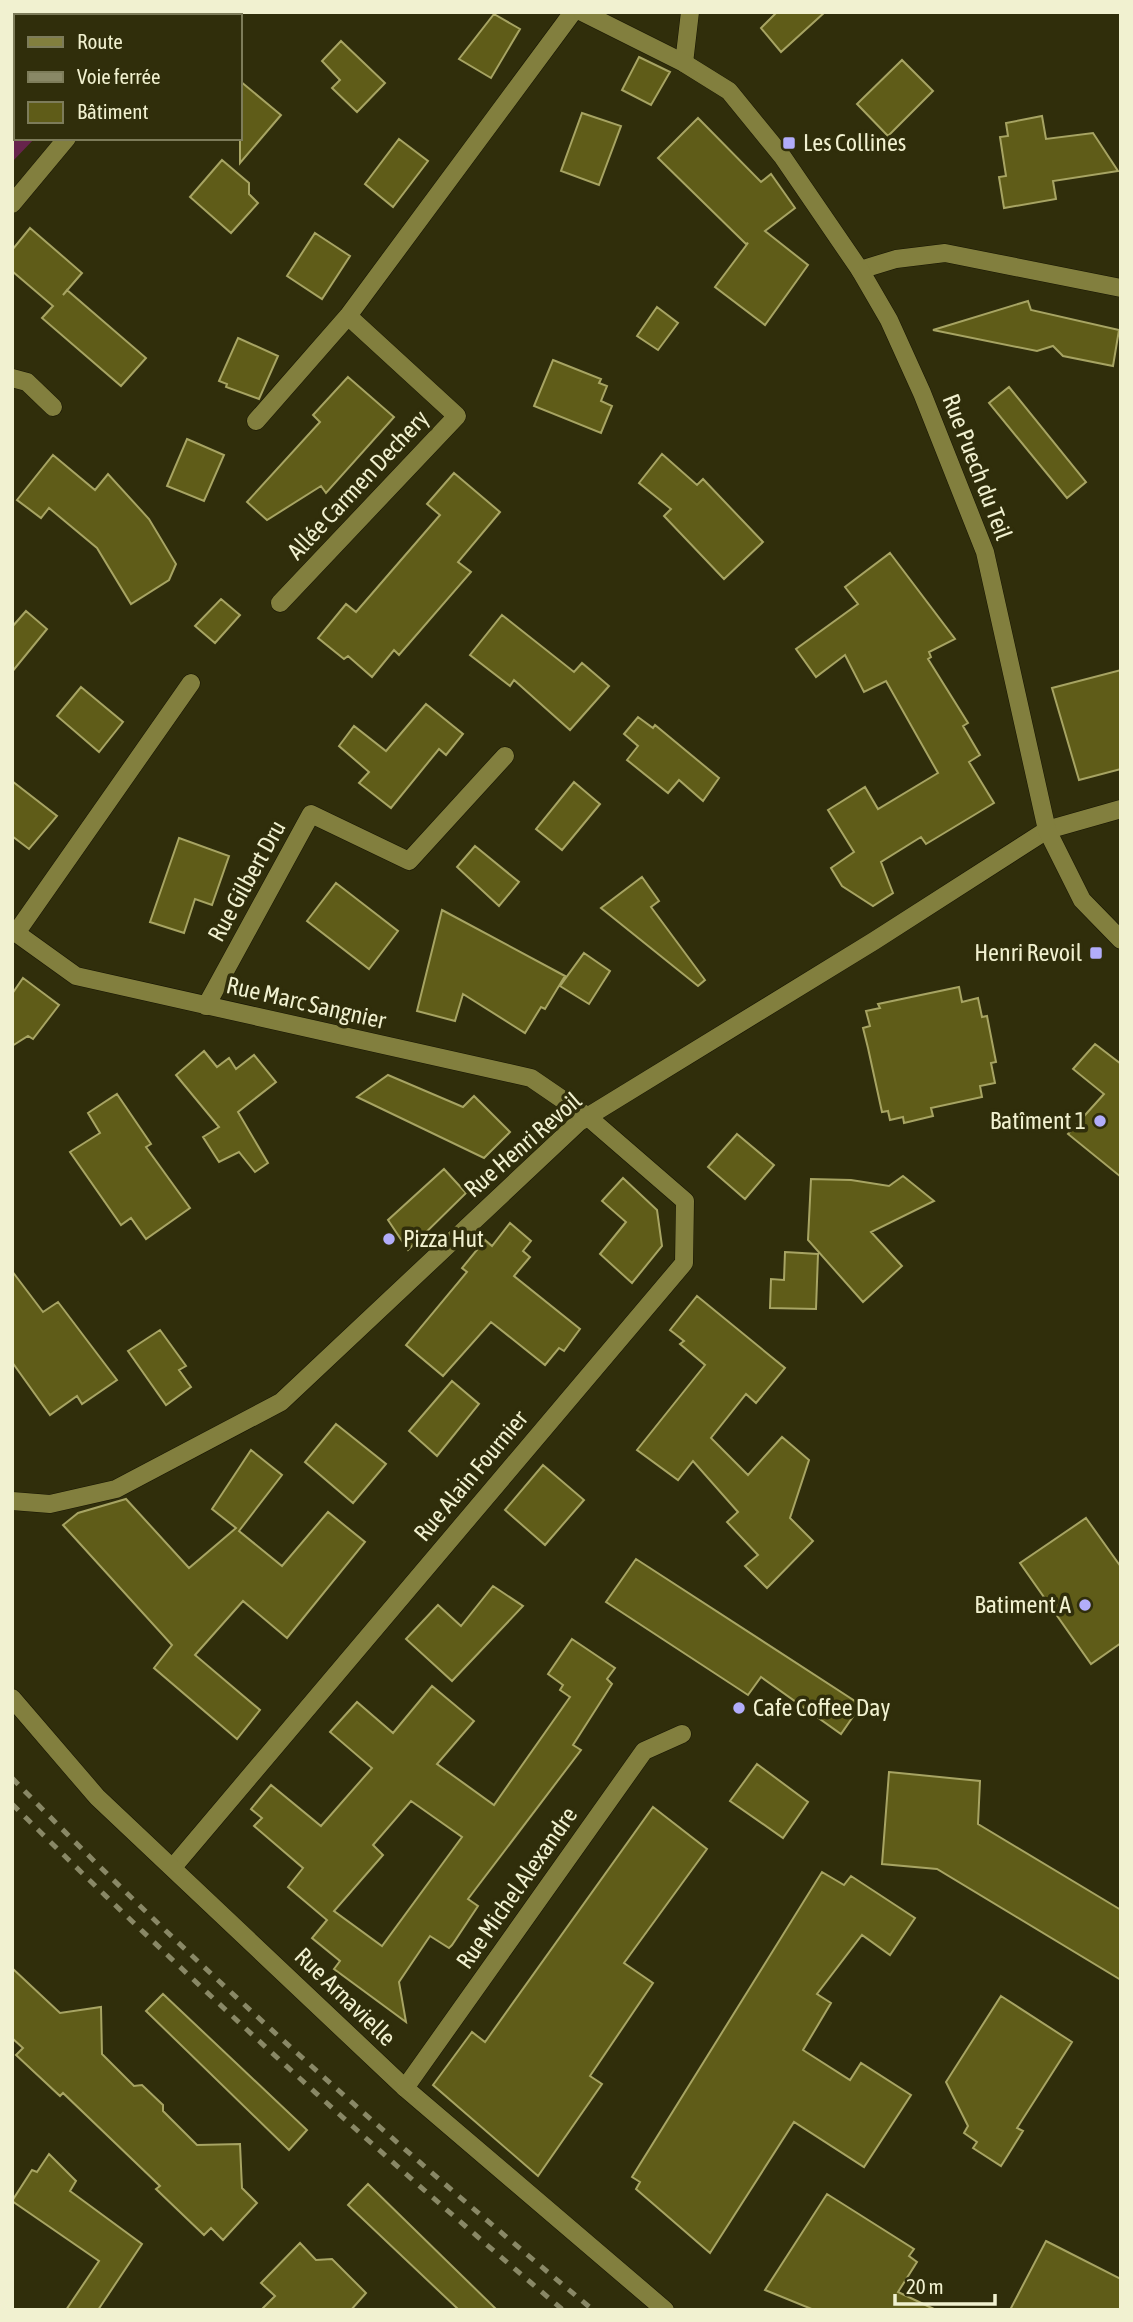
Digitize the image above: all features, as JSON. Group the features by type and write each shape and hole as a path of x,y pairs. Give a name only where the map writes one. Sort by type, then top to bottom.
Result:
{"street":[{"path":"256,421 348,316 573,12"},
{"name":"Rue Puech du Teil","path":"582,12 684,63 729,91 782,156 860,270 905,356 985,552 1047,830 1082,900 1121,940"},
{"path":"684,63 690,12"},
{"path":"12,204 65,140"},
{"path":"860,270 896,259 945,253 1121,288"},
{"name":"Allée Carmen Dechery","path":"281,603 457,416 348,316"},
{"path":"12,378 27,382 53,407"},
{"name":"Rue Marc Sangnier","path":"191,683 14,931 76,976 531,1078 588,1117"},
{"name":"Rue Gilbert Dru","path":"206,1006 311,814 409,861 505,756"},
{"name":"Rue Henri Revoil","path":"12,1501 50,1504 116,1489 281,1402 588,1117 874,941 1047,830 1121,809"},
{"name":"Rue Alain Fournier","path":"174,1866 684,1263 685,1201 588,1117"},
{"name":"Rue Arnavielle","path":"12,1698 97,1797 174,1866 405,2088 665,2310"},
{"name":"Rue Michel Alexandre","path":"405,2088 644,1751 682,1734"}],"shaded area":[{"path":"12,12 156,12 14,14 14,140 33,140 12,162"}],"building":[{"path":"777,12 825,12 781,52 761,28"},
{"path":"494,14 520,29 491,78 459,59"},
{"path":"341,41 385,83 357,112 332,88 340,80 322,61"},
{"path":"639,57 670,72 651,105 622,90"},
{"path":"902,60 933,91 888,136 857,104"},
{"path":"242,83 281,115 240,163 242,140"},
{"path":"582,113 621,126 599,185 561,171"},
{"path":"1042,116 1046,139 1093,133 1118,171 1053,181 1056,199 1004,208 999,177 1006,176 1000,137 1008,136 1006,123"},
{"path":"698,118 761,182 771,174 795,208 765,231 808,265 765,325 715,287 748,243 746,244 658,158"},
{"path":"399,139 428,161 393,207 365,184"},
{"path":"222,160 249,183 249,194 258,203 231,233 190,197"},
{"path":"30,228 82,273 67,290 146,358 121,386 42,318 53,306 12,271 12,250"},
{"path":"315,233 350,256 322,299 287,276"},
{"path":"1028,301 1031,310 1119,330 1113,366 1063,356 1053,346 1037,351 933,330"},
{"path":"657,307 678,323 658,350 637,336"},
{"path":"238,338 278,356 259,399 226,387 227,384 219,381"},
{"path":"553,360 601,379 599,383 607,386 601,401 612,406 601,433 534,406"},
{"path":"348,377 394,417 326,493 321,486 267,520 247,502 320,422 313,415"},
{"path":"1009,387 1086,482 1067,498 989,403"},
{"path":"187,439 224,455 204,501 167,486"},
{"path":"662,454 697,485 703,479 763,542 724,579 664,516 671,509 639,483"},
{"path":"53,455 95,490 108,474 149,519 176,564 169,580 131,604 97,548 49,508 41,518 17,500"},
{"path":"454,473 500,512 458,562 471,572 399,655 394,650 372,677 348,656 344,659 318,638 346,604 356,612 440,515 427,504"},
{"path":"890,553 955,639 929,652 931,657 928,659 968,723 963,726 980,755 969,762 994,803 926,844 921,837 881,862 893,893 873,906 842,886 831,868 854,852 828,810 865,787 878,809 938,773 886,681 864,692 845,655 816,677 796,649 858,604 845,587"},
{"path":"221,599 240,615 215,643 195,626"},
{"path":"26,611 47,629 12,672 12,627"},
{"path":"502,615 574,672 582,663 609,686 570,730 514,680 510,686 470,655"},
{"path":"1121,670 1121,769 1079,780 1052,688"},
{"path":"81,687 123,722 99,752 57,716"},
{"path":"426,704 463,734 446,755 439,749 391,808 359,783 369,772 339,746 354,726 386,751"},
{"path":"638,717 653,728 655,725 719,778 703,801 679,780 668,793 627,760 638,746 624,734"},
{"path":"12,781 57,816 29,849 12,836"},
{"path":"574,782 600,804 562,850 536,829"},
{"path":"179,838 229,856 212,905 195,899 184,933 150,922"},
{"path":"475,846 519,882 499,906 457,867"},
{"path":"642,877 659,901 651,907 705,980 698,986 601,908"},
{"path":"336,883 398,931 369,969 307,921"},
{"path":"442,910 565,976 545,1009 541,1007 525,1033 463,994 455,1021 417,1011"},
{"path":"584,953 610,971 589,1004 560,986"},
{"path":"23,978 59,1005 33,1039 28,1036 12,1046 12,994"},
{"path":"959,987 962,1002 978,998 982,1017 987,1016 996,1062 991,1063 995,1083 980,1086 982,1097 931,1108 933,1116 904,1123 903,1117 890,1120 888,1111 882,1112 863,1028 870,1026 866,1011 880,1008 878,1004"},
{"path":"1095,1044 1121,1064 1121,1177 1068,1134 1104,1094 1073,1069"},
{"path":"204,1051 217,1067 229,1058 236,1069 254,1055 276,1082 238,1112 268,1163 255,1172 239,1152 219,1162 203,1137 219,1127 176,1075"},
{"path":"388,1075 463,1107 474,1096 510,1132 484,1158 357,1097"},
{"path":"117,1094 151,1144 146,1147 190,1208 146,1239 131,1218 121,1225 70,1152 100,1133 88,1113"},
{"path":"737,1134 774,1165 745,1199 708,1167"},
{"path":"444,1169 466,1193 408,1250 388,1220"},
{"path":"903,1176 934,1201 871,1232 902,1266 863,1302 808,1240 811,1179 851,1180 889,1186"},
{"path":"623,1178 657,1210 662,1246 632,1283 600,1254 626,1222 602,1201"},
{"path":"510,1223 531,1241 523,1251 530,1257 514,1276 580,1329 564,1351 559,1348 545,1365 491,1322 443,1376 406,1345 467,1272 462,1268 485,1240 492,1246"},
{"path":"785,1252 818,1254 816,1309 770,1308 771,1279 784,1280"},
{"path":"12,1271 43,1312 58,1302 117,1380 82,1404 77,1396 50,1415 12,1362"},
{"path":"697,1296 785,1368 756,1403 746,1394 711,1438 748,1475 782,1437 809,1460 790,1518 813,1541 767,1588 745,1566 758,1555 727,1522 738,1512 693,1461 678,1480 637,1450 705,1365 680,1344 684,1341 670,1330"},
{"path":"160,1330 186,1366 179,1370 191,1387 166,1405 128,1351"},
{"path":"452,1381 479,1404 437,1456 409,1431"},
{"path":"336,1424 386,1464 353,1503 305,1462"},
{"path":"251,1450 282,1475 239,1531 282,1566 328,1512 365,1542 287,1638 243,1601 195,1655 260,1710 237,1739 154,1668 172,1645 63,1525 78,1513 126,1499 189,1568 236,1528 212,1509"},
{"path":"543,1465 584,1500 545,1545 505,1510"},
{"name":"Batiment A","path":"1086,1518 1121,1567 1121,1643 1091,1664 1020,1563"},
{"path":"636,1559 861,1705 841,1734 761,1677 748,1695 606,1602"},
{"path":"493,1586 523,1606 452,1681 406,1639 438,1605 461,1626"},
{"path":"572,1639 615,1668 607,1679 612,1684 573,1745 581,1750 468,1899 478,1906 452,1945 449,1948 430,1936 399,1982 406,2022 334,1969 340,1961 312,1938 327,1920 288,1887 303,1868 254,1826 262,1818 251,1809 271,1785 321,1826 372,1768 330,1732 357,1702 393,1733 432,1686 474,1721 437,1764 494,1805 570,1697 560,1690 563,1685 548,1674","holes":["411,1801 462,1837 382,1946 334,1911 383,1855 373,1845"]},
{"path":"757,1764 808,1802 783,1838 730,1801"},
{"path":"889,1772 980,1781 978,1824 1121,1910 1121,1980 937,1869 882,1864"},
{"path":"653,1807 707,1849 624,1963 653,1983 590,2076 602,2084 538,2176 433,2085 472,2032 485,2042"},
{"path":"822,1872 844,1885 851,1876 915,1918 890,1955 862,1935 817,1994 831,2003 803,2050 850,2080 861,2063 911,2095 864,2167 794,2122 710,2253 636,2189 640,2182 632,2177"},
{"path":"12,1968 60,2013 101,2007 102,2054 134,2086 142,2085 163,2105 163,2111 197,2145 240,2144 242,2188 257,2203 223,2240 211,2228 204,2235 156,2189 160,2186 63,2093 60,2096 16,2055 23,2048 12,2038"},
{"path":"163,1994 307,2130 289,2150 146,2011"},
{"path":"1001,1996 1072,2042 1017,2128 1023,2131 1001,2166 973,2148 977,2142 964,2133 968,2126 946,2082"},
{"path":"49,2154 76,2181 70,2191 142,2244 98,2310 66,2310 99,2261 12,2201 32,2170 37,2172"},
{"path":"368,2184 497,2310 459,2310 348,2205"},
{"path":"827,2194 914,2249 909,2256 917,2262 898,2292 936,2310 814,2310 765,2290"},
{"path":"1046,2241 1121,2279 1121,2310 1010,2310"},
{"path":"300,2243 316,2260 332,2259 366,2293 351,2310 261,2310 275,2296 261,2283"}],"railway":[{"path":"12,1778 151,1917 295,2052 593,2310"},
{"path":"12,1804 146,1935 283,2063 563,2310"}],"place":[{"name":"Les Collines","path":"789,143"},
{"name":"Henri Revoil","path":"1096,953"},
{"name":"Batîment 1","path":"1100,1121"},
{"name":"Pizza Hut","path":"389,1239"},
{"name":"Batiment A","path":"1085,1605"},
{"name":"Cafe Coffee Day","path":"739,1708"}]}
